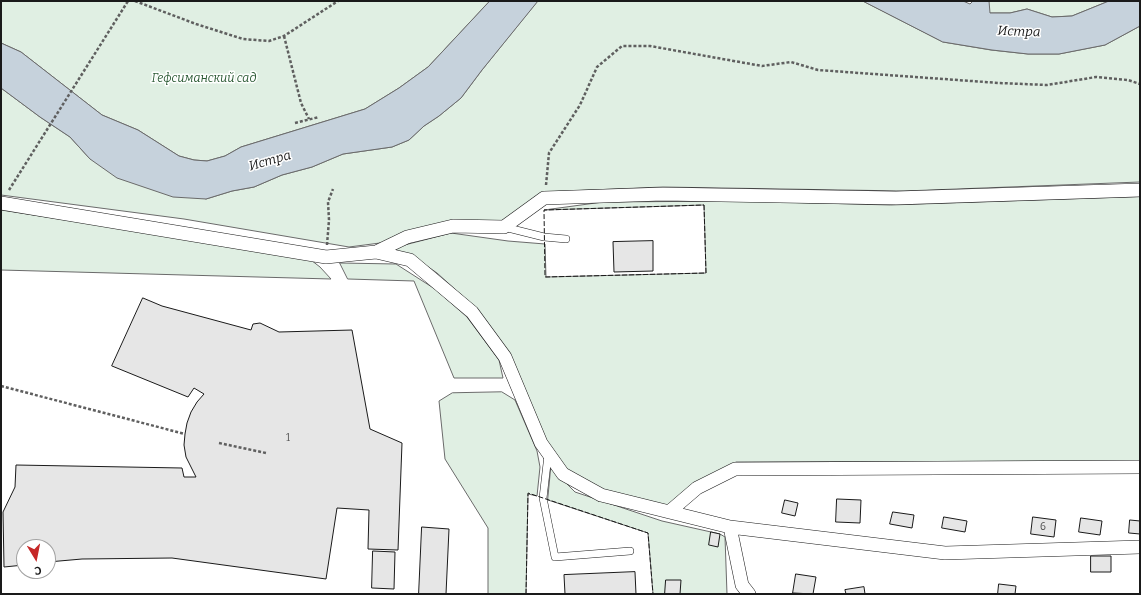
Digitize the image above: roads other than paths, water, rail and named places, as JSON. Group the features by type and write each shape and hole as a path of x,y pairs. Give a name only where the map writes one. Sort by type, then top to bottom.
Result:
{"street":[{"path":"376,252 407,237 454,226 504,227 544,198 663,194 896,198 1140,190"},
{"path":"1,203 326,257 376,252 410,260 472,312 505,357 541,443 563,474 601,495 730,527 945,554 1140,547"},
{"path":"669,512 697,488 735,469 1140,467"},
{"path":"730,527 742,585 749,594"}],"lane":[{"path":"504,227 544,237 566,239"},
{"path":"549,453 543,498 555,557 630,551"}],"water":[{"name":"Истра","path":"490,1 538,1 461,98 424,126 409,140 392,147 343,154 312,167 282,175 254,187 232,191 206,199 173,197 117,178 90,159 70,137 1,88 1,43 21,52 102,115 138,130 179,156 194,160 207,161 225,156 241,147 365,109 399,88 428,67"},
{"name":"Истра","path":"863,1 963,1 970,4 973,1 989,1 990,13 1010,13 1027,9 1052,17 1072,16 1109,1 1140,1 1140,26 1105,45 1059,54 1028,54 943,42"}],"park label":[{"name":"Гефсиманский сад","path":"204,79"}]}
